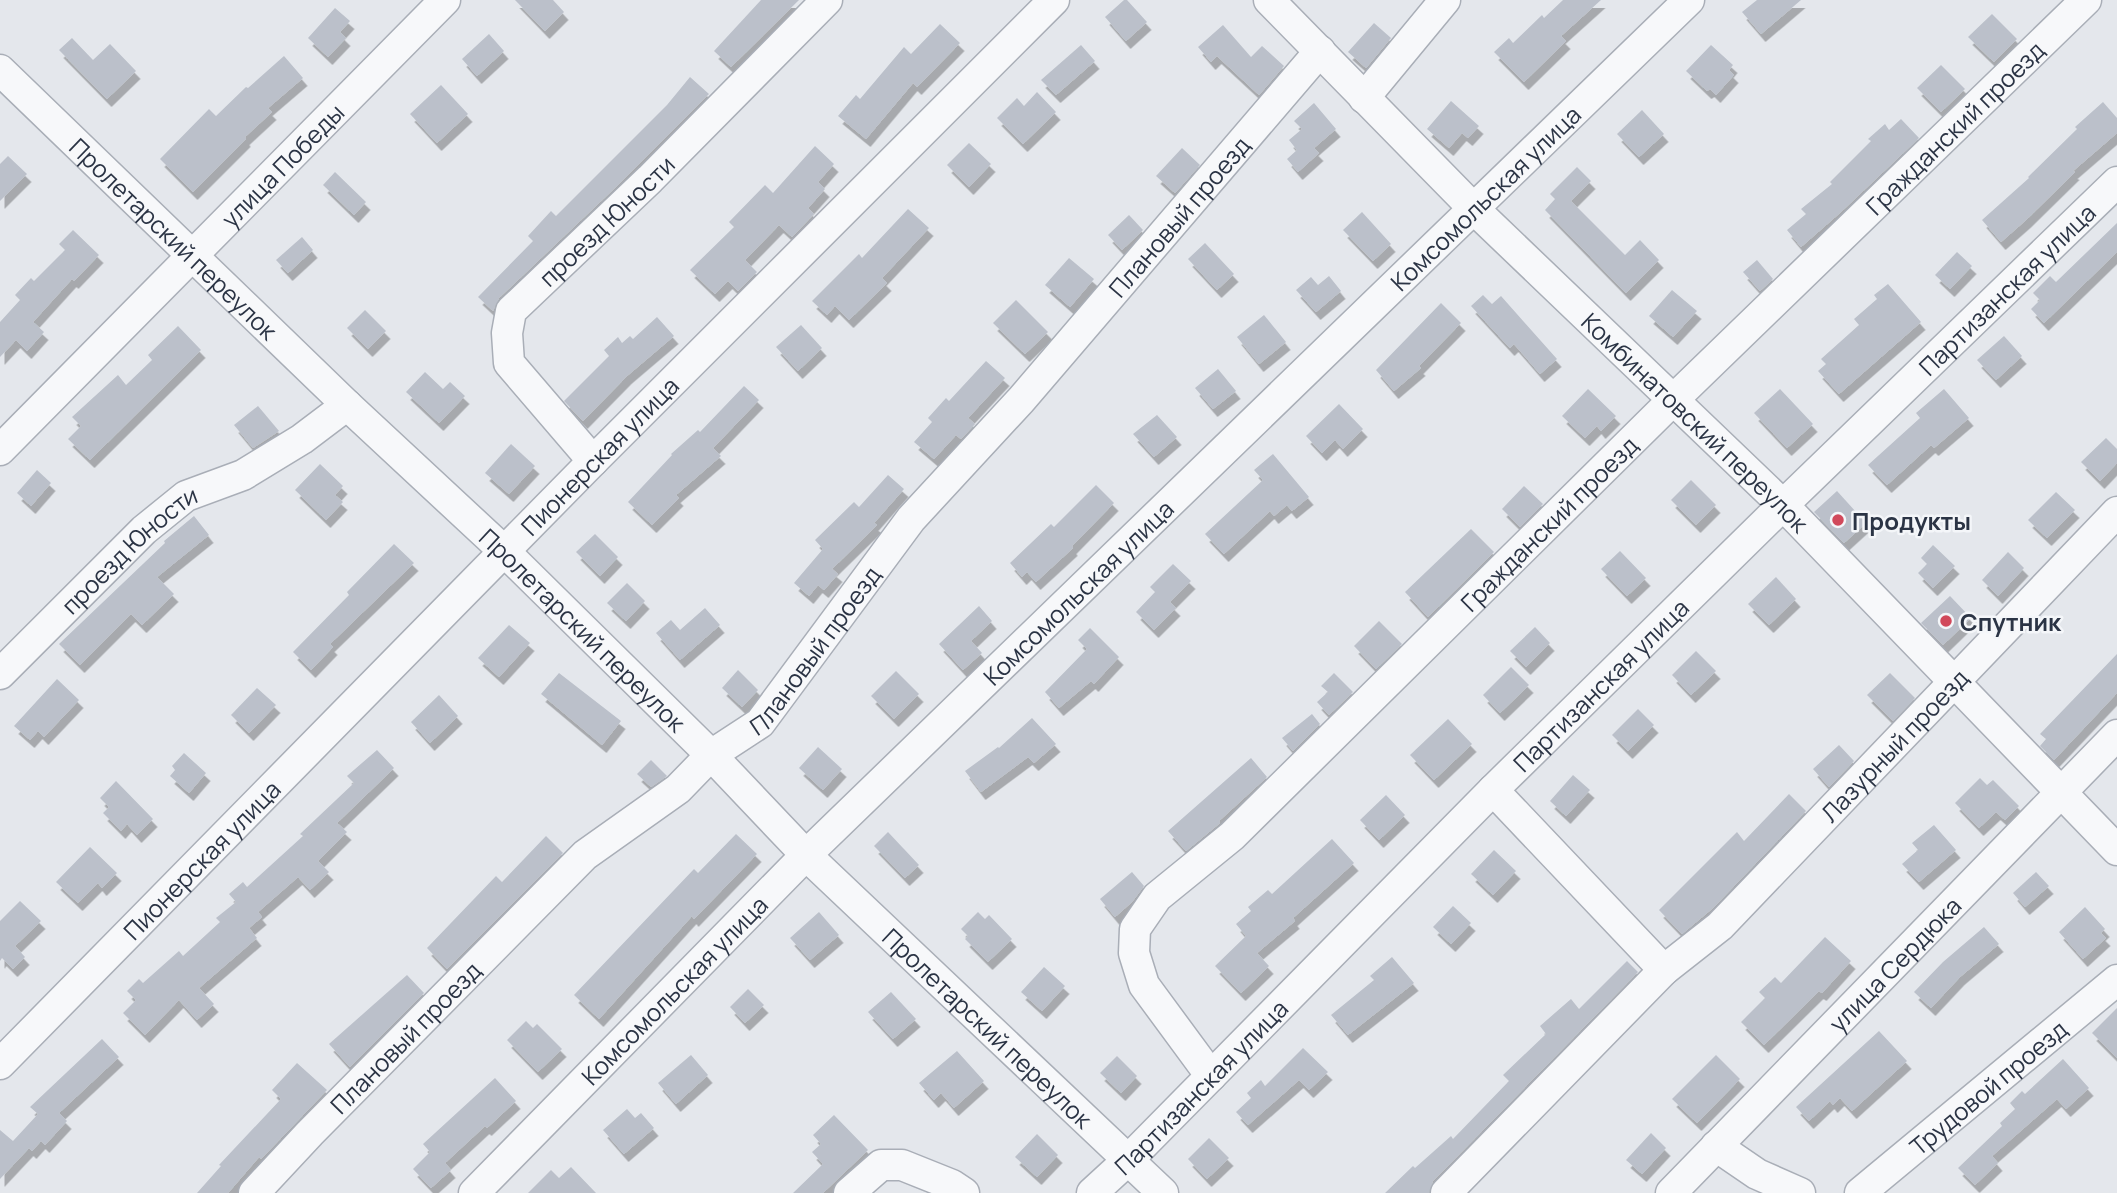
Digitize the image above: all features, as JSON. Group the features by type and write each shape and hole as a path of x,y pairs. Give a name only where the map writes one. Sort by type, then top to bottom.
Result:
{"street":[{"name":"улица Победы","path":"0,450 445,0"},
{"name":"проезд Юности","path":"593,461 509,363 507,334 511,311 650,179 828,0"},
{"name":"Пионерская улица","path":"0,1064 593,461 1054,0"},
{"name":"Комбинатовский переулок","path":"1269,0 1475,209 1783,505 2117,850"},
{"path":"1364,98 1445,0"},
{"name":"Комсомольская улица","path":"474,1193 806,855 1689,0"},
{"name":"Гражданский проезд","path":"1211,1076 1144,985 1134,953 1135,929 1157,897 1232,836 1674,400 2086,0"},
{"name":"Плановый проезд","path":"254,1193 585,855 678,789 711,755 760,723 911,519 1021,400 1320,51"},
{"name":"Пролетарский переулок","path":"0,70 347,405 505,551 711,755 806,855 1163,1193"},
{"name":"Партизанская улица","path":"1092,1193 1128,1160 1493,790 2117,182"},
{"name":"проезд Юности","path":"0,674 144,530 186,496 243,475 302,439 347,405"},
{"name":"Лазурный проезд","path":"1446,1193 1664,970 1720,926 2117,512"},
{"name":"улица Сердюка","path":"1671,1193 2117,735"},
{"path":"1493,790 1664,970"},
{"name":"Трудовой проезд","path":"1860,1193 2117,980"},
{"path":"1716,1146 1757,1174 1800,1193"},
{"path":"849,1193 881,1165 902,1165 952,1185 964,1193"}],"building":[{"path":"515,0 553,0 564,12 545,31"},
{"path":"761,0 799,0 731,67 714,51"},
{"path":"1124,0 1147,22 1126,41 1105,17"},
{"path":"1563,0 1601,0 1561,36 1566,41 1524,82 1494,52 1509,38 1513,43 1542,15 1544,18"},
{"path":"1757,0 1801,0 1761,34 1742,12"},
{"path":"335,8 350,21 340,32 346,38 328,57 308,38"},
{"path":"1992,14 2017,39 1994,62 1968,37"},
{"path":"1374,23 1391,38 1366,68 1348,52"},
{"path":"940,24 960,43 917,87 913,83 866,139 838,116 856,95 860,99 904,47 911,54"},
{"path":"1223,25 1251,57 1262,46 1284,66 1259,95 1217,56 1211,62 1198,47"},
{"path":"489,34 504,51 477,76 462,59"},
{"path":"72,38 93,60 110,44 136,71 107,99 59,50"},
{"path":"1081,45 1095,61 1056,95 1041,80"},
{"path":"1711,45 1733,65 1729,70 1734,75 1716,95 1710,89 1707,91 1686,71"},
{"path":"284,56 303,78 268,108 272,112 193,192 160,159 209,109 216,116"},
{"path":"1941,65 1965,89 1941,112 1917,88"},
{"path":"690,77 709,94 499,298 493,311 478,297 533,241 528,236 551,211 556,216 667,105"},
{"path":"441,85 468,114 437,143 410,114"},
{"path":"1037,92 1056,112 1023,144 997,118 1017,98 1024,106"},
{"path":"1451,101 1479,126 1468,138 1462,133 1449,148 1427,129"},
{"path":"2103,102 2117,118 2117,133 2073,171 2075,172 2001,242 1982,220 2029,178 2077,129 2075,127"},
{"path":"1314,103 1336,129 1314,148 1319,153 1298,172 1287,159 1297,150 1289,140 1302,129 1294,121"},
{"path":"1642,110 1664,134 1639,157 1617,134"},
{"path":"1901,119 1919,138 1801,247 1787,230 1806,214 1801,209 1832,184 1830,182 1871,141 1868,139 1885,124 1889,130"},
{"path":"969,143 991,164 969,187 947,165"},
{"path":"815,146 834,164 818,182 825,189 808,208 814,214 792,237 779,225 745,260 757,272 738,291 728,281 715,294 690,270 734,227 729,222 765,185 773,193"},
{"path":"1182,148 1200,165 1175,193 1156,176"},
{"path":"8,156 27,174 0,201 0,164"},
{"path":"1577,167 1591,181 1571,201 1625,255 1640,240 1659,260 1626,293 1545,210 1555,199 1550,194"},
{"path":"335,172 366,202 354,215 323,185"},
{"path":"908,209 929,228 882,278 887,283 849,320 835,306 827,315 812,301 859,254 862,258"},
{"path":"1362,212 1391,244 1373,261 1343,230"},
{"path":"1129,215 1143,230 1122,250 1108,235"},
{"path":"2117,223 2117,252 2044,323 2031,309 2040,300 2033,293 2050,276 2056,282"},
{"path":"73,230 99,255 74,281 72,279 33,322 44,332 27,351 16,340 0,357 0,322 20,300 15,295 31,278 34,281 65,250 59,244"},
{"path":"302,237 313,250 288,273 276,260"},
{"path":"1205,243 1234,274 1217,290 1188,259"},
{"path":"1957,252 1972,266 1950,289 1935,275"},
{"path":"1069,258 1094,279 1070,307 1045,285"},
{"path":"1757,260 1773,279 1760,291 1743,272"},
{"path":"1329,276 1341,291 1316,312 1296,290 1311,277 1318,285"},
{"path":"1888,284 1921,322 1839,394 1818,371 1826,364 1821,359 1859,325 1854,319 1877,299 1874,295"},
{"path":"1672,290 1697,311 1673,337 1649,316"},
{"path":"1483,295 1492,304 1501,296 1557,359 1540,374 1514,344 1510,348 1471,306"},
{"path":"1016,300 1048,332 1025,354 993,323"},
{"path":"1441,303 1461,323 1419,366 1421,368 1394,391 1376,370"},
{"path":"365,310 386,331 368,349 347,328"},
{"path":"1264,315 1286,342 1259,364 1237,337"},
{"path":"657,317 674,336 627,376 583,421 564,401 609,356 604,350 618,337 622,343 630,336 633,339"},
{"path":"801,325 822,348 798,371 776,347"},
{"path":"178,326 201,350 90,460 68,439 81,426 72,417 118,375 126,385 152,360 148,355"},
{"path":"2004,336 2022,356 1996,380 1977,360"},
{"path":"986,361 1005,378 968,418 975,424 961,439 956,435 934,459 914,442 932,422 928,418 946,398 949,401"},
{"path":"1218,369 1236,391 1213,409 1195,388"},
{"path":"425,372 443,389 450,382 465,396 439,423 406,392"},
{"path":"744,386 759,400 713,448 721,456 676,495 679,498 652,525 628,502 671,454 698,430 700,432"},
{"path":"1588,389 1616,416 1601,431 1597,426 1585,438 1562,416"},
{"path":"1780,389 1813,424 1787,448 1754,413"},
{"path":"1944,389 1969,418 1934,448 1931,445 1887,485 1868,465 1920,418 1916,413"},
{"path":"1339,404 1363,429 1343,449 1335,440 1322,453 1306,436"},
{"path":"258,406 279,431 253,448 234,425"},
{"path":"1157,415 1177,437 1154,457 1133,434"},
{"path":"2106,438 2117,449 2117,463 2100,481 2081,462"},
{"path":"511,444 535,466 509,494 485,473"},
{"path":"1273,454 1309,497 1292,511 1287,505 1274,516 1270,511 1224,554 1205,534 1263,480 1254,470"},
{"path":"320,464 343,486 335,495 343,502 326,520 295,490"},
{"path":"37,470 51,483 31,506 17,493"},
{"path":"888,475 904,489 874,523 877,525 832,569 838,574 824,590 818,585 809,596 794,583 823,549 815,540 854,502 859,507"},
{"path":"1691,480 1716,505 1696,525 1671,500"},
{"path":"1096,485 1114,503 1073,548 1036,582 1027,572 1022,577 1010,563 1051,524 1054,527"},
{"path":"1524,486 1543,504 1520,527 1502,509"},
{"name":"Продукты","path":"1837,491 1866,523 1844,543 1814,512"},
{"path":"2056,492 2075,510 2047,538 2028,520"},
{"path":"194,516 209,535 157,577 174,594 142,625 131,614 80,665 59,644 165,543 164,541"},
{"path":"1471,529 1494,552 1428,617 1405,592"},
{"path":"595,534 618,557 600,576 576,552"},
{"path":"394,544 414,563 330,644 333,647 311,670 293,652"},
{"path":"1933,545 1955,566 1933,588 1918,573 1927,564 1921,558"},
{"path":"1620,551 1646,578 1627,596 1601,569"},
{"path":"2008,552 2024,568 1998,596 1982,580"},
{"path":"1173,564 1191,581 1170,602 1176,608 1154,630 1136,612 1155,592 1150,587"},
{"path":"1776,577 1796,599 1769,625 1748,604"},
{"path":"627,583 645,601 626,621 607,603"},
{"name":"Спутник","path":"1950,596 1971,618 1943,645 1921,623"},
{"path":"979,606 992,621 971,641 982,653 963,670 939,644"},
{"path":"705,608 720,625 680,660 656,633 671,620 680,630"},
{"path":"1379,621 1402,644 1376,669 1354,646"},
{"path":"509,625 530,643 499,677 478,658"},
{"path":"1535,627 1550,643 1526,667 1510,651"},
{"path":"1090,628 1119,657 1094,684 1091,681 1059,708 1045,692 1087,649 1078,640"},
{"path":"1696,651 1716,671 1691,695 1672,675"},
{"path":"2117,654 2117,693 2054,760 2040,746 2046,739 2040,734"},
{"path":"1511,667 1529,685 1500,713 1483,695"},
{"path":"738,670 758,690 742,707 722,688"},
{"path":"896,671 919,694 894,719 871,696"},
{"path":"559,673 621,721 602,745 541,694"},
{"path":"1334,673 1353,692 1329,715 1317,702 1328,692 1321,686"},
{"path":"1890,673 1915,698 1893,721 1867,695"},
{"path":"57,679 79,700 44,737 38,731 30,740 14,726"},
{"path":"257,688 276,705 249,733 231,715"},
{"path":"439,695 458,716 430,743 411,722"},
{"path":"1638,709 1654,725 1628,751 1612,735"},
{"path":"1312,714 1320,724 1293,751 1282,738"},
{"path":"1032,718 1056,744 1034,763 1028,757 981,792 965,771 999,748"},
{"path":"1448,719 1472,744 1434,780 1410,755"},
{"path":"1839,745 1854,761 1829,787 1813,769"},
{"path":"818,747 842,769 823,790 799,768"},
{"path":"377,750 394,768 337,823 347,832 318,861 329,872 310,890 298,877 258,912 262,917 249,928 257,938 199,988 214,1004 197,1020 179,1000 145,1035 123,1013 136,1000 127,991 139,979 143,983 179,951 183,956 220,922 216,918 236,902 229,894 243,882 247,887 303,836 300,834 354,783 347,776"},
{"path":"184,753 206,773 189,793 170,776 175,770 172,766"},
{"path":"1251,758 1267,777 1219,821 1220,823 1186,851 1168,831"},
{"path":"651,760 667,776 651,787 637,774"},
{"path":"1573,775 1590,790 1566,816 1550,801"},
{"path":"1980,778 1987,785 1993,780 2019,806 2005,820 1996,812 1979,828 1955,803"},
{"path":"116,781 153,819 137,835 127,824 121,831 103,813 109,807 100,798"},
{"path":"1789,794 1806,811 1713,908 1682,934 1659,910 1737,832 1744,841"},
{"path":"1386,795 1405,815 1379,840 1360,820"},
{"path":"1934,825 1956,850 1919,882 1902,864 1918,850 1912,843"},
{"path":"888,832 919,865 905,878 874,846"},
{"path":"736,834 757,854 694,919 692,916 599,1019 574,995 694,869 698,873"},
{"path":"546,836 563,853 447,969 427,948 496,876 502,882"},
{"path":"1332,839 1354,863 1293,918 1295,921 1257,953 1269,966 1241,993 1215,966 1246,936 1236,924 1251,911 1248,907 1268,890 1272,894"},
{"path":"90,847 117,873 102,888 98,883 78,903 56,882"},
{"path":"1494,850 1516,871 1493,895 1471,874"},
{"path":"1132,872 1144,886 1132,902 1115,917 1100,899"},
{"path":"2036,872 2049,886 2025,907 2013,893"},
{"path":"20,901 41,921 15,946 25,957 13,969 2,958 0,961 0,921"},
{"path":"1453,906 1471,923 1451,944 1433,927"},
{"path":"2085,907 2105,929 2101,933 2106,938 2083,959 2059,932"},
{"path":"819,912 839,935 810,960 790,938"},
{"path":"978,912 985,919 989,915 1012,939 988,962 965,939 968,936 961,929"},
{"path":"1984,927 1999,944 1960,977 1931,1008 1914,992 1943,962"},
{"path":"1825,937 1851,961 1822,993 1819,991 1764,1045 1741,1022 1765,998 1759,992 1775,977 1781,983"},
{"path":"1392,957 1414,983 1348,1035 1331,1015 1374,980 1370,976"},
{"path":"1627,961 1638,972 1433,1181 1429,1193 1385,1193 1413,1166 1415,1168 1451,1136 1453,1139 1509,1081 1503,1075 1546,1034 1540,1026 1571,999 1579,1009"},
{"path":"1044,967 1065,986 1042,1011 1021,992"},
{"path":"407,975 424,993 350,1067 329,1044"},
{"path":"748,989 764,1005 745,1023 730,1007"},
{"path":"891,992 916,1019 893,1039 868,1012"},
{"path":"2117,1008 2117,1058 2092,1033"},
{"path":"526,1021 533,1028 537,1024 562,1049 538,1072 507,1040"},
{"path":"1879,1031 1907,1061 1852,1111 1840,1098 1833,1105 1830,1101 1809,1121 1796,1107"},
{"path":"102,1039 119,1057 59,1113 67,1121 45,1145 41,1141 32,1151 29,1148 0,1179 0,1130 13,1141 38,1114 30,1107"},
{"path":"1303,1048 1328,1072 1309,1090 1299,1080 1248,1125 1236,1112 1251,1098 1247,1093 1261,1080 1265,1086"},
{"path":"957,1051 984,1081 954,1108 941,1093 934,1100 919,1083"},
{"path":"691,1055 708,1075 676,1104 658,1083"},
{"path":"1716,1055 1740,1079 1697,1123 1672,1099"},
{"path":"1117,1056 1137,1076 1121,1093 1100,1073"},
{"path":"2063,1059 2089,1088 2066,1109 2057,1099 1992,1156 1998,1163 1975,1185 1958,1168 2002,1126 2000,1123 2015,1109 2010,1103 2022,1091 2025,1094"},
{"path":"297,1063 327,1090 261,1159 259,1157 228,1193 197,1193 221,1166 219,1165 281,1099 272,1090"},
{"path":"495,1078 516,1101 445,1163 451,1170 431,1188 413,1169 430,1152 423,1144"},
{"path":"627,1109 635,1118 641,1113 654,1128 624,1154 603,1130"},
{"path":"834,1115 868,1150 823,1193 793,1193 823,1164 812,1152 821,1144 813,1135"},
{"path":"1651,1133 1666,1148 1642,1174 1626,1160"},
{"path":"1037,1134 1058,1155 1037,1177 1015,1157"},
{"path":"1209,1138 1229,1158 1207,1179 1188,1159"},
{"path":"571,1167 596,1193 528,1193 551,1170 559,1178"}],"place":[{"name":"Продукты","path":"1838,520"},
{"name":"Спутник","path":"1946,621"}]}
